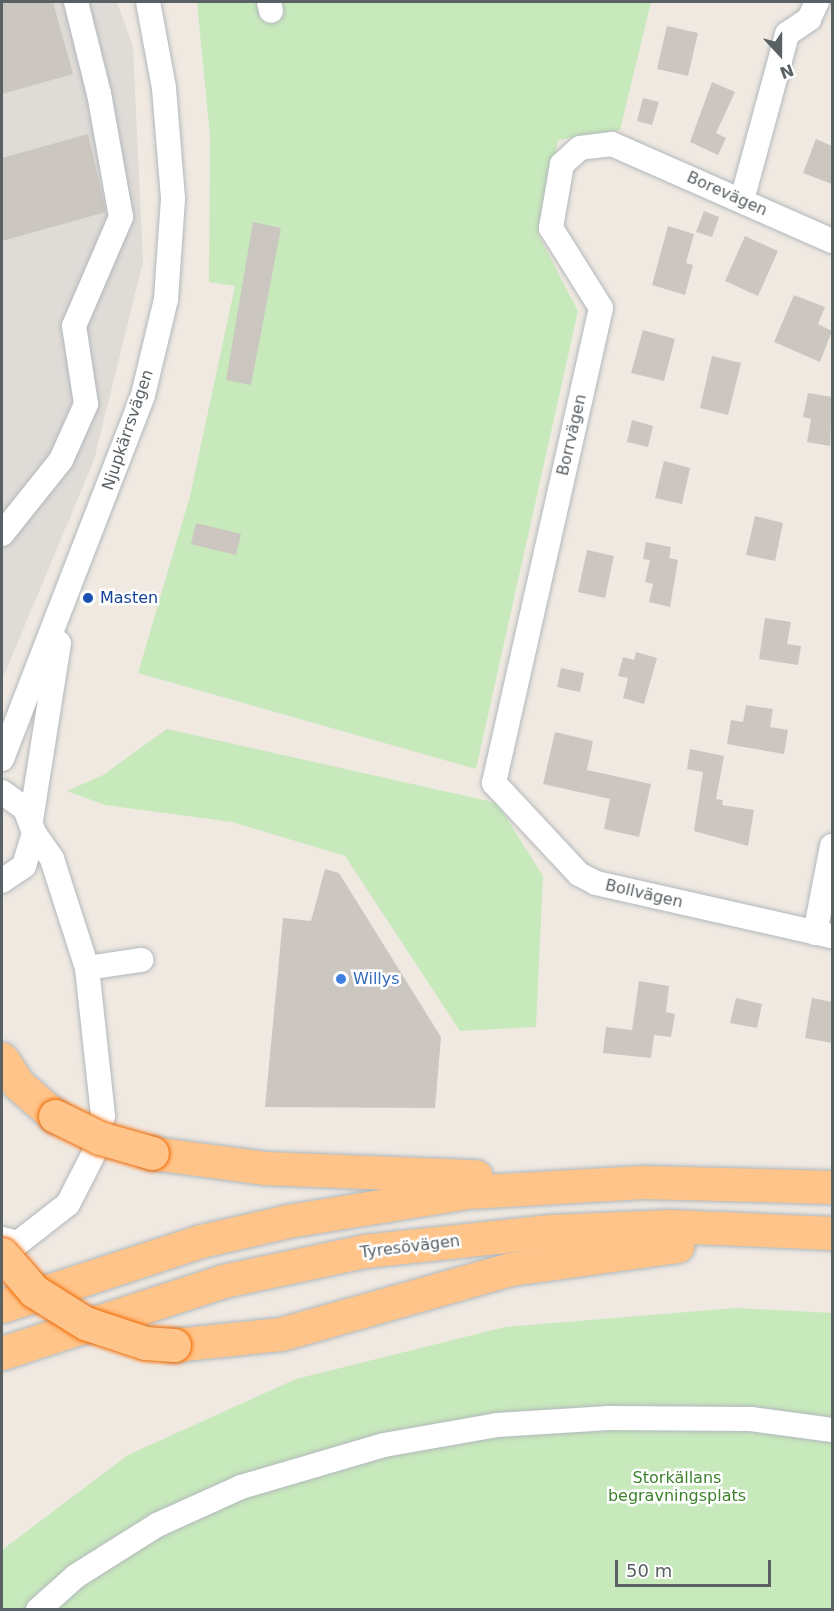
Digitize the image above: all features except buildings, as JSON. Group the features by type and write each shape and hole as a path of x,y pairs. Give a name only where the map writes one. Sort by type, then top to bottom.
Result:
{"highway":[{"path":"2,1059 19,1085 55,1116 92,1135 152,1153 253,1167 570,1184"},
{"path":"2,1306 116,1265 288,1221 468,1192 570,1184 717,1182 832,1187"},
{"name":"Tyresövägen","path":"2,1353 223,1281 364,1251 551,1231 670,1226 828,1233"},
{"path":"6,1247 34,1291 85,1323 144,1343 174,1346 280,1334 511,1269 640,1249 828,1233"}],"street":[{"path":"2,534 61,460 86,404 74,326 121,217 101,104 76,2"},
{"name":"Njupkärrsvägen","path":"2,759 65,602 143,395 166,299 173,198 164,88 148,2"},
{"path":"742,200 787,34 809,19 817,2"},
{"name":"Borrvägen","path":"494,783 601,308 551,228 562,164 590,145 622,147"},
{"name":"Borevägen","path":"622,147 832,241"},
{"name":"Njupkärrsvägen","path":"8,878 29,857 65,602"},
{"name":"Bollvägen","path":"494,783 579,874 596,883 824,935"},
{"path":"2,792 16,800 52,859 87,968 103,1116"},
{"path":"824,935 832,846"},
{"path":"8,878 60,885"},
{"path":"87,968 141,960"},
{"path":"6,1247 68,1204 95,1150"},
{"path":"38,1610 76,1576 157,1525 241,1487 384,1445 497,1425 609,1418 751,1419 832,1430"}],"shaded area":[{"path":"2,2 117,2 133,47 143,262 94,460 2,680"}],"green space":[{"path":"197,2 651,2 620,130 558,140 538,234 578,311 476,769 138,673 190,496 235,286 209,282 210,136"},
{"path":"167,729 497,803 543,876 536,1027 460,1031 345,856 232,822 105,805 67,791 103,775"},
{"name":"Storkällans begravningsplats","path":"736,1308 832,1313 832,1609 2,1610 2,1550 128,1455 296,1379 505,1327"}],"place":[{"name":"Masten","path":"88,598"},
{"name":"Willys","path":"341,979"}]}
